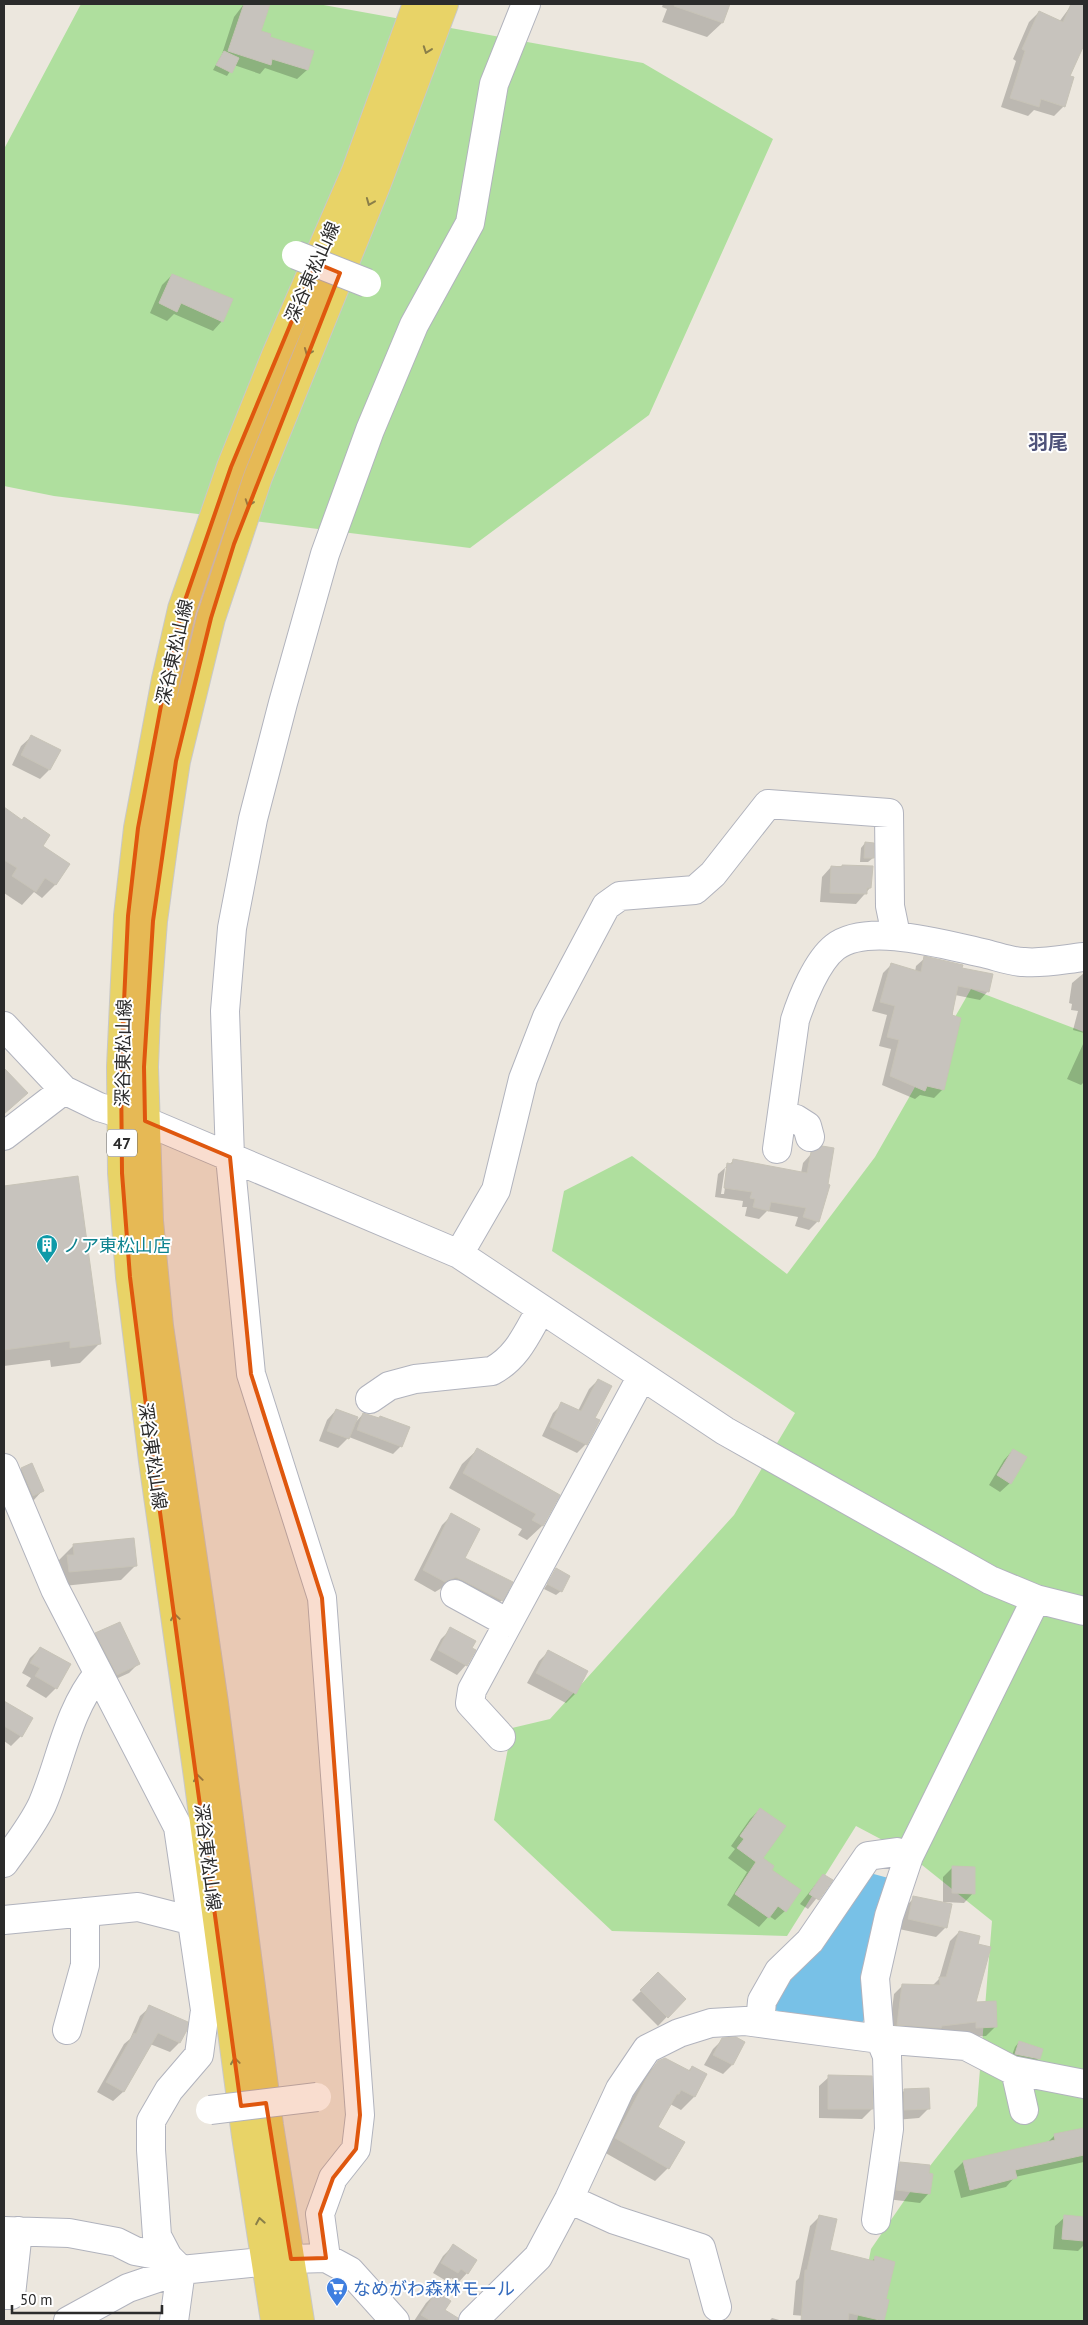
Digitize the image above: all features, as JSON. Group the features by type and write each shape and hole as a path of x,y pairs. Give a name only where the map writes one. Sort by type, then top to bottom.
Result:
{"main road":[{"name":"深谷東松山線","path":"275,2321 279,2260 269,2125 212,1685 159,1326 149,1221 134,1117 121,1067 126,953 138,828 166,679 182,609 231,467 276,355 356,171 417,4"},
{"name":"深谷東松山線","path":"134,1117 144,1067 154,911 176,761 210,618 258,477 377,183 444,4"},
{"name":"深谷東松山線","path":"279,2260 300,2321"}],"street":[{"path":"326,2258 320,2214 334,2178 356,2149 360,2115 322,1598 251,1374 230,1157 225,1011 232,928 253,818 283,702 325,554 370,430 414,325 470,223 494,84 526,4"},
{"path":"296,255 367,283"},
{"path":"459,1254 496,1190 523,1078 547,1017 606,906 620,896 695,890 714,874 768,804 889,813 890,906 896,935"},
{"path":"777,1149 795,1020 819,966 826,956 844,942 896,935 1024,962 1084,957"},
{"path":"4,1026 64,1090 99,1107 134,1117 459,1254 725,1431 990,1580 1036,1599 1084,1611"},
{"path":"4,1136 64,1090"},
{"path":"783,1116 796,1119 807,1126 810,1137"},
{"path":"370,1399 389,1386 415,1379 492,1371 513,1357 541,1308"},
{"path":"501,1738 470,1703 472,1690 642,1376"},
{"path":"4,1468 55,1589 178,1827 205,2010 199,2055 169,2090 151,2121 157,2236 174,2264 174,2321"},
{"path":"455,1594 508,1623"},
{"path":"876,2220 888,2129 887,2056 880,2039 875,1978 889,1916 909,1856 1036,1599"},
{"path":"4,1863 25,1834 42,1805 66,1734 84,1691 98,1674"},
{"path":"760,2023 762,2001 779,1971 810,1941 868,1856 897,1852 909,1856"},
{"path":"4,1920 138,1907 193,1921"},
{"path":"68,2030 85,1965 85,1912"},
{"path":"473,2321 538,2257 569,2198 620,2089 648,2049 679,2033 711,2023 745,2021 880,2039 966,2046 1012,2070 1084,2084"},
{"path":"1018,2071 1017,2079 1024,2110"},
{"path":"210,2110 317,2097"},
{"path":"569,2198 615,2220 701,2248 717,2307"},
{"path":"4,2295 11,2295 11,2231 69,2233 117,2242 135,2251 174,2264 326,2258 350,2271 395,2321"},
{"path":"68,2321 174,2264"}],"highlighted area":[{"path":"316,263 340,273 234,544 211,618 176,761 153,921 144,1067 145,1121 230,1157 251,1374 322,1598 360,2115 356,2149 333,2178 320,2214 326,2258 291,2259 266,2103 241,2106 153,1461 130,1277 122,1173 121,1067 128,916 138,828 166,679 182,609 231,467"}],"green space":[{"path":"81,4 318,4 643,63 773,139 649,415 470,548 54,496 4,486 4,149"},
{"path":"971,989 1084,1032 1084,2321 857,2321 871,2249 915,2185 977,2106 992,1921 907,1853 856,1826 787,1936 612,1931 494,1820 512,1728 550,1719 734,1515 795,1413 552,1251 564,1191 632,1156 787,1274 875,1157"}],"water":[{"path":"870,1873 892,1879 866,2016 862,2023 772,2010 773,2000"}],"building":[{"path":"244,4 270,4 261,31 271,34 270,37 314,51 308,70 272,59 271,65 228,51"},
{"path":"675,4 730,4 723,23 674,6"},
{"path":"1071,4 1084,4 1084,45 1070,76 1074,77 1065,107 1041,99 1039,107 1010,98 1025,51 1022,49 1039,11 1063,22"},
{"path":"224,51 239,58 232,73 216,65"},
{"path":"172,274 233,299 223,322 181,303 177,312 159,303"},
{"path":"31,735 61,750 50,770 21,755"},
{"path":"4,807 22,820 24,817 50,835 43,846 70,864 56,885 45,878 36,892 12,876 17,868 4,860"},
{"path":"865,842 874,843 874,858 864,858"},
{"path":"842,865 873,866 871,888 867,888 867,894 830,893 831,866 842,867"},
{"path":"924,956 963,965 962,968 993,974 989,992 958,986 952,1015 961,1018 944,1090 927,1086 925,1091 890,1076 899,1040 887,1037 895,1006 880,1002 891,963 921,972"},
{"path":"4,1068 28,1093 4,1114"},
{"path":"822,1146 834,1148 828,1184 830,1185 819,1222 803,1217 806,1208 771,1202 769,1211 753,1207 755,1199 750,1198 752,1192 724,1188 727,1163 732,1164 733,1159 807,1173 811,1152"},
{"name":"ノア東松山店","path":"78,1176 101,1344 70,1348 70,1341 4,1350 4,1186"},
{"path":"598,1379 612,1386 595,1418 600,1420 587,1445 550,1427 561,1402 581,1411"},
{"path":"336,1409 358,1417 349,1439 327,1431"},
{"path":"363,1413 379,1418 380,1416 410,1427 402,1447 357,1430"},
{"path":"477,1448 560,1495 543,1526 532,1520 536,1514 463,1473"},
{"path":"1013,1449 1027,1457 1011,1484 997,1475"},
{"path":"32,1463 44,1491 33,1496 21,1468"},
{"path":"451,1513 480,1529 465,1558 513,1582 503,1601 456,1577 445,1582 423,1570"},
{"path":"134,1538 137,1566 69,1572 67,1555 74,1555 73,1544"},
{"path":"556,1568 570,1576 562,1592 547,1584"},
{"path":"120,1622 140,1664 117,1675 95,1633"},
{"path":"450,1627 476,1641 472,1648 476,1650 467,1666 438,1650"},
{"path":"40,1647 71,1664 57,1689 35,1676 40,1668 30,1663"},
{"path":"548,1650 588,1671 576,1694 536,1673"},
{"path":"4,1701 33,1718 22,1737 4,1726"},
{"path":"760,1808 786,1826 763,1858 774,1866 772,1870 801,1890 786,1912 778,1906 769,1918 735,1894 756,1862 737,1848 744,1839 740,1836"},
{"path":"952,1866 975,1867 975,1894 952,1893"},
{"path":"823,1874 833,1880 819,1900 809,1894"},
{"path":"913,1896 952,1904 947,1928 908,1919"},
{"path":"959,1931 980,1936 978,1944 991,1947 976,2002 996,2001 997,2027 976,2028 976,2022 942,2026 941,2028 897,2025 902,1984 940,1985 939,1977 946,1977"},
{"path":"658,1972 686,1999 668,2018 640,1990"},
{"path":"149,2005 188,2022 187,2030 180,2043 158,2033 124,2092 106,2082 134,2033 136,2034"},
{"path":"736,2037 745,2042 733,2065 713,2055 722,2038"},
{"path":"1019,2041 1043,2049 1040,2059 1015,2054"},
{"path":"665,2058 690,2071 692,2066 707,2074 695,2097 681,2090 677,2094 658,2127 685,2142 669,2169 615,2138 647,2077 658,2061"},
{"path":"828,2075 872,2076 873,2109 828,2109"},
{"path":"929,2088 930,2109 904,2110 904,2089"},
{"path":"1084,2128 1084,2155 1015,2170 1017,2178 970,2190 963,2161 1055,2140 1054,2134"},
{"path":"900,2162 930,2165 929,2173 933,2174 930,2194 896,2190"},
{"path":"819,2215 837,2219 830,2250 874,2261 875,2256 895,2262 886,2299 889,2300 884,2321 849,2313 848,2321 801,2321 805,2270 807,2270"},
{"path":"1064,2215 1084,2217 1084,2241 1062,2239"},
{"path":"453,2244 477,2260 468,2274 461,2269 458,2273 441,2263"},
{"path":"436,2292 451,2301 445,2310 458,2318 458,2321 431,2321 421,2315"}],"place":[{"name":"ノア東松山店","path":"47,1264"},
{"name":"なめがわ森林モール","path":"337,2307"}],"district":[{"name":"羽尾","path":"1048,442"}]}
